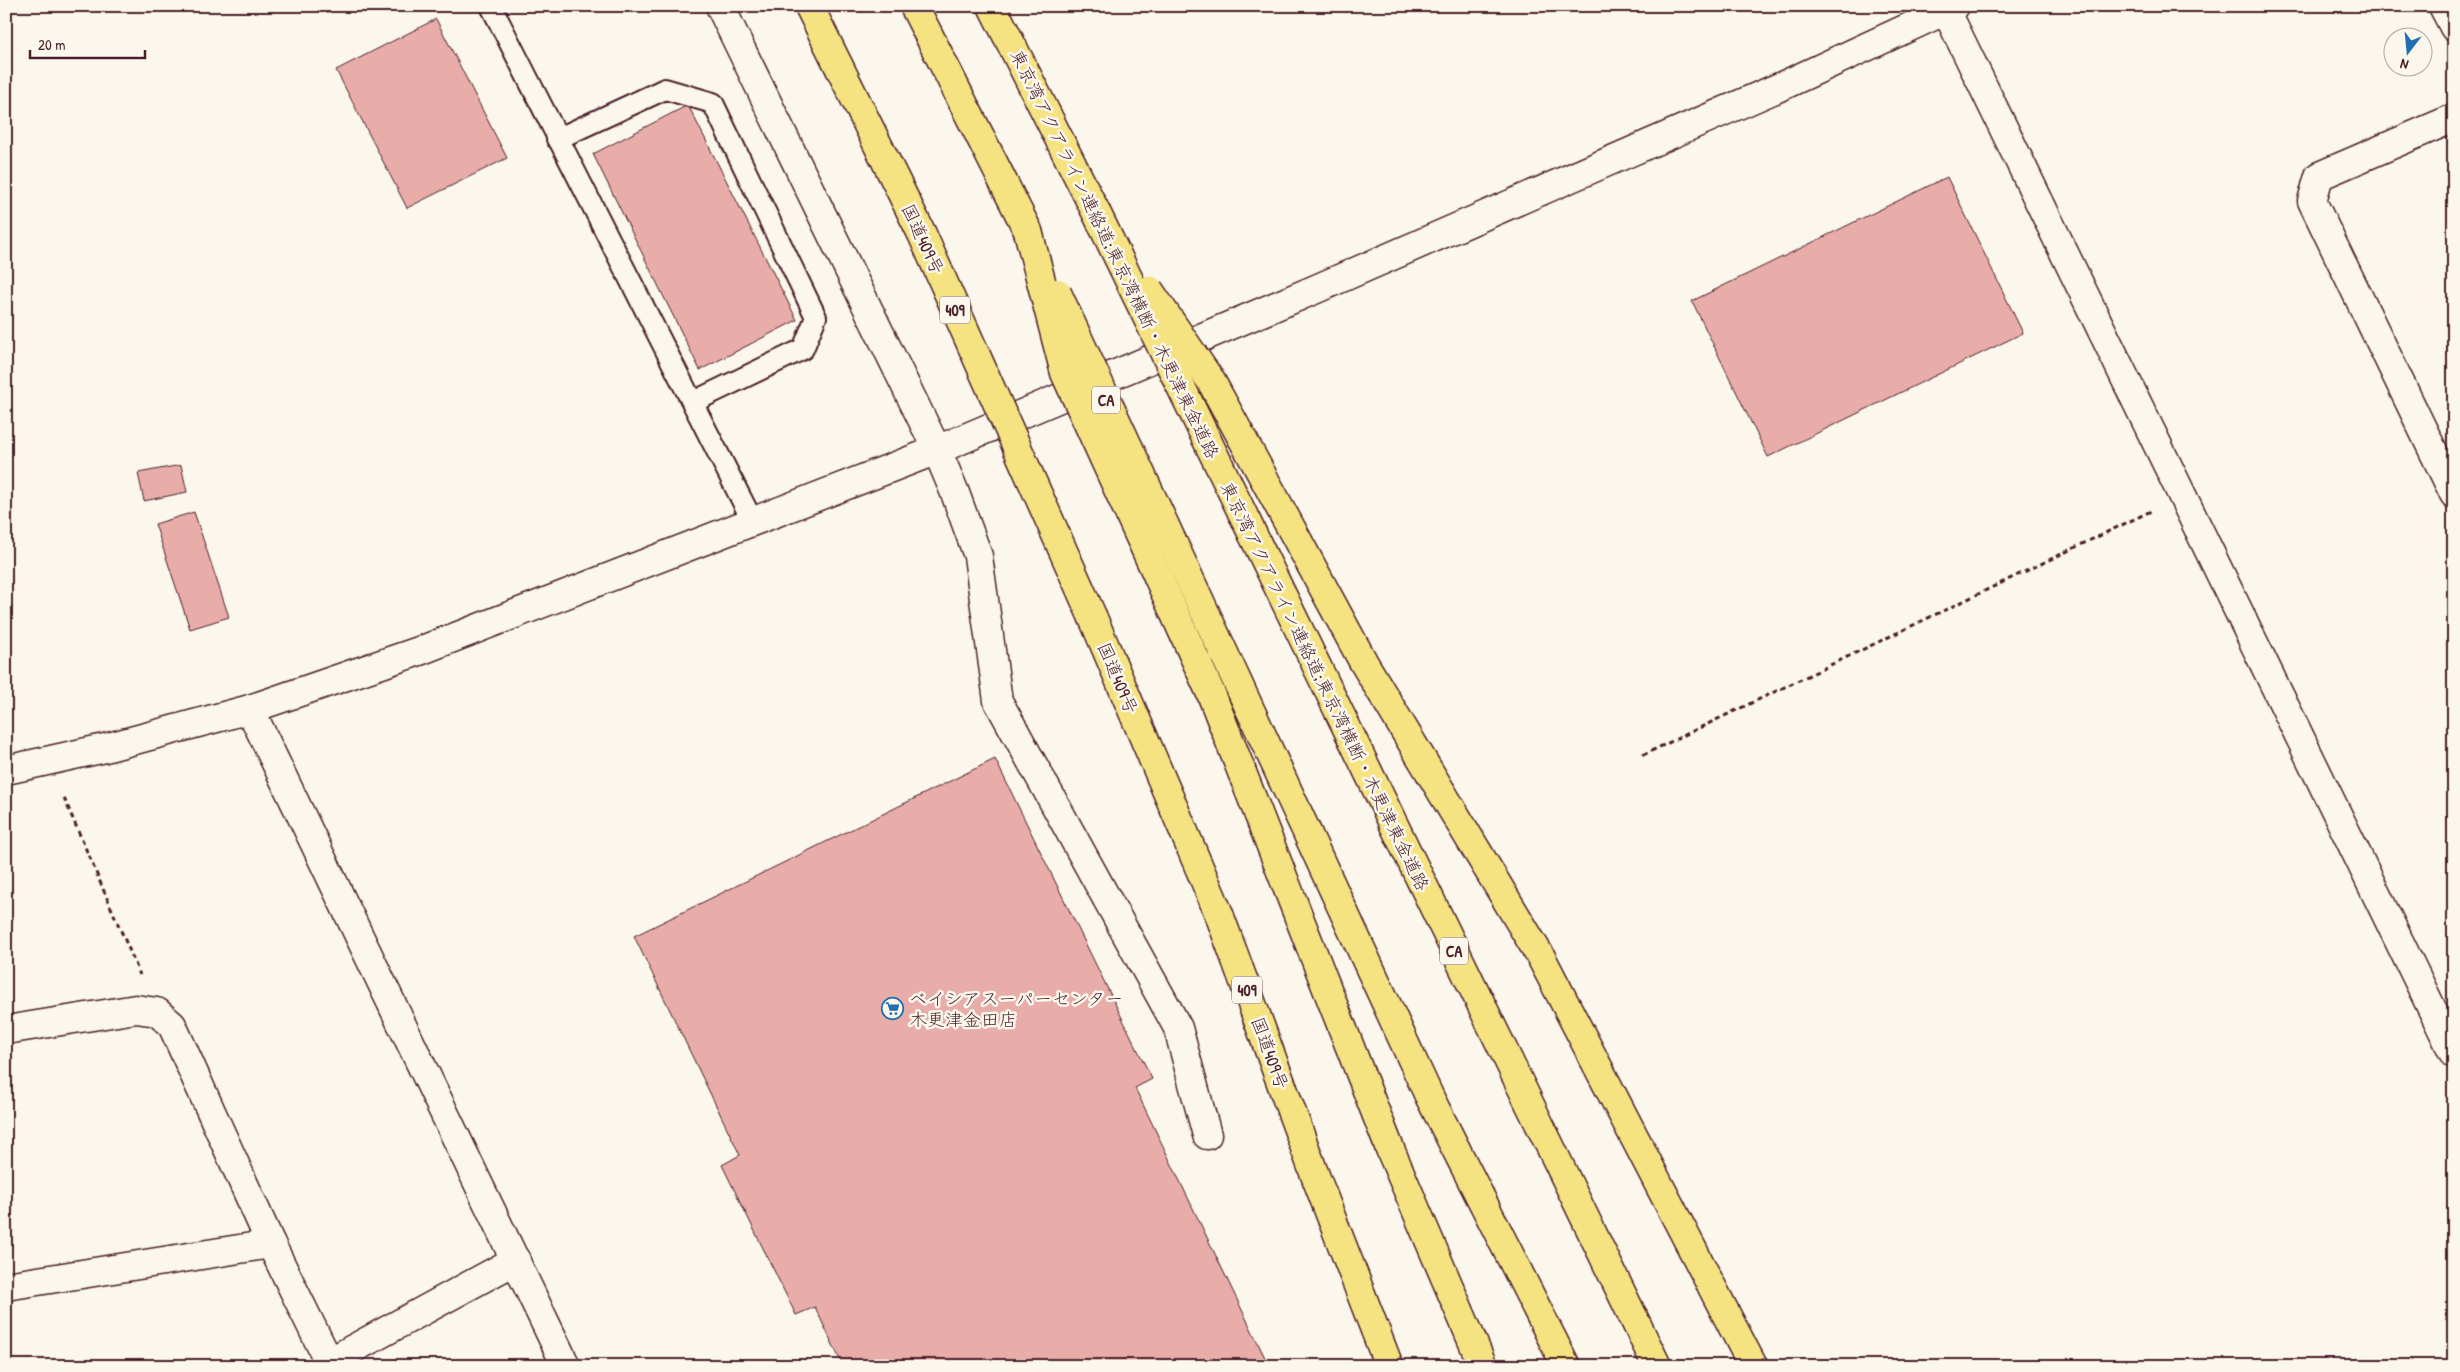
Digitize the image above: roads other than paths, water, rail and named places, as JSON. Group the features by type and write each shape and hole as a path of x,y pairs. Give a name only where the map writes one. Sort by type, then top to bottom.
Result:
{"highway":[{"name":"国道409号","path":"809,6 922,234 1093,618 1219,914 1313,1170 1389,1366"},
{"name":"CA","path":"914,6 1028,231 1430,1098 1566,1366"},
{"name":"東京湾アクアライン連絡道;東京湾横断・木更津東金道路","path":"992,6 1096,212 1658,1366"},
{"path":"1096,212 1211,381 1364,663 1542,959 1753,1366"},
{"path":"1028,231 1065,373 1212,696 1390,1148 1482,1366"}],"street":[{"path":"720,6 937,450 978,556 998,701 1178,1028 1208,1135"},
{"path":"2443,6 2454,27"},
{"path":"6,770 105,748 250,710 422,650 752,520 937,450 1424,242 1784,85 1948,8 2182,496 2454,1054"},
{"path":"2454,118 2319,176 2312,201 2454,494"},
{"path":"250,710 566,1366"},
{"path":"6,1030 136,1008 157,1012 172,1025 271,1244 330,1364 516,1260"},
{"path":"6,1286 271,1244"}],"lane":[{"path":"491,6 557,140 752,520"},
{"path":"557,140 665,89 713,103 816,317 804,349 693,402"}],"place":[{"name":"ベイシアスーパーセンター 木更津金田店","path":"893,1008"}]}
